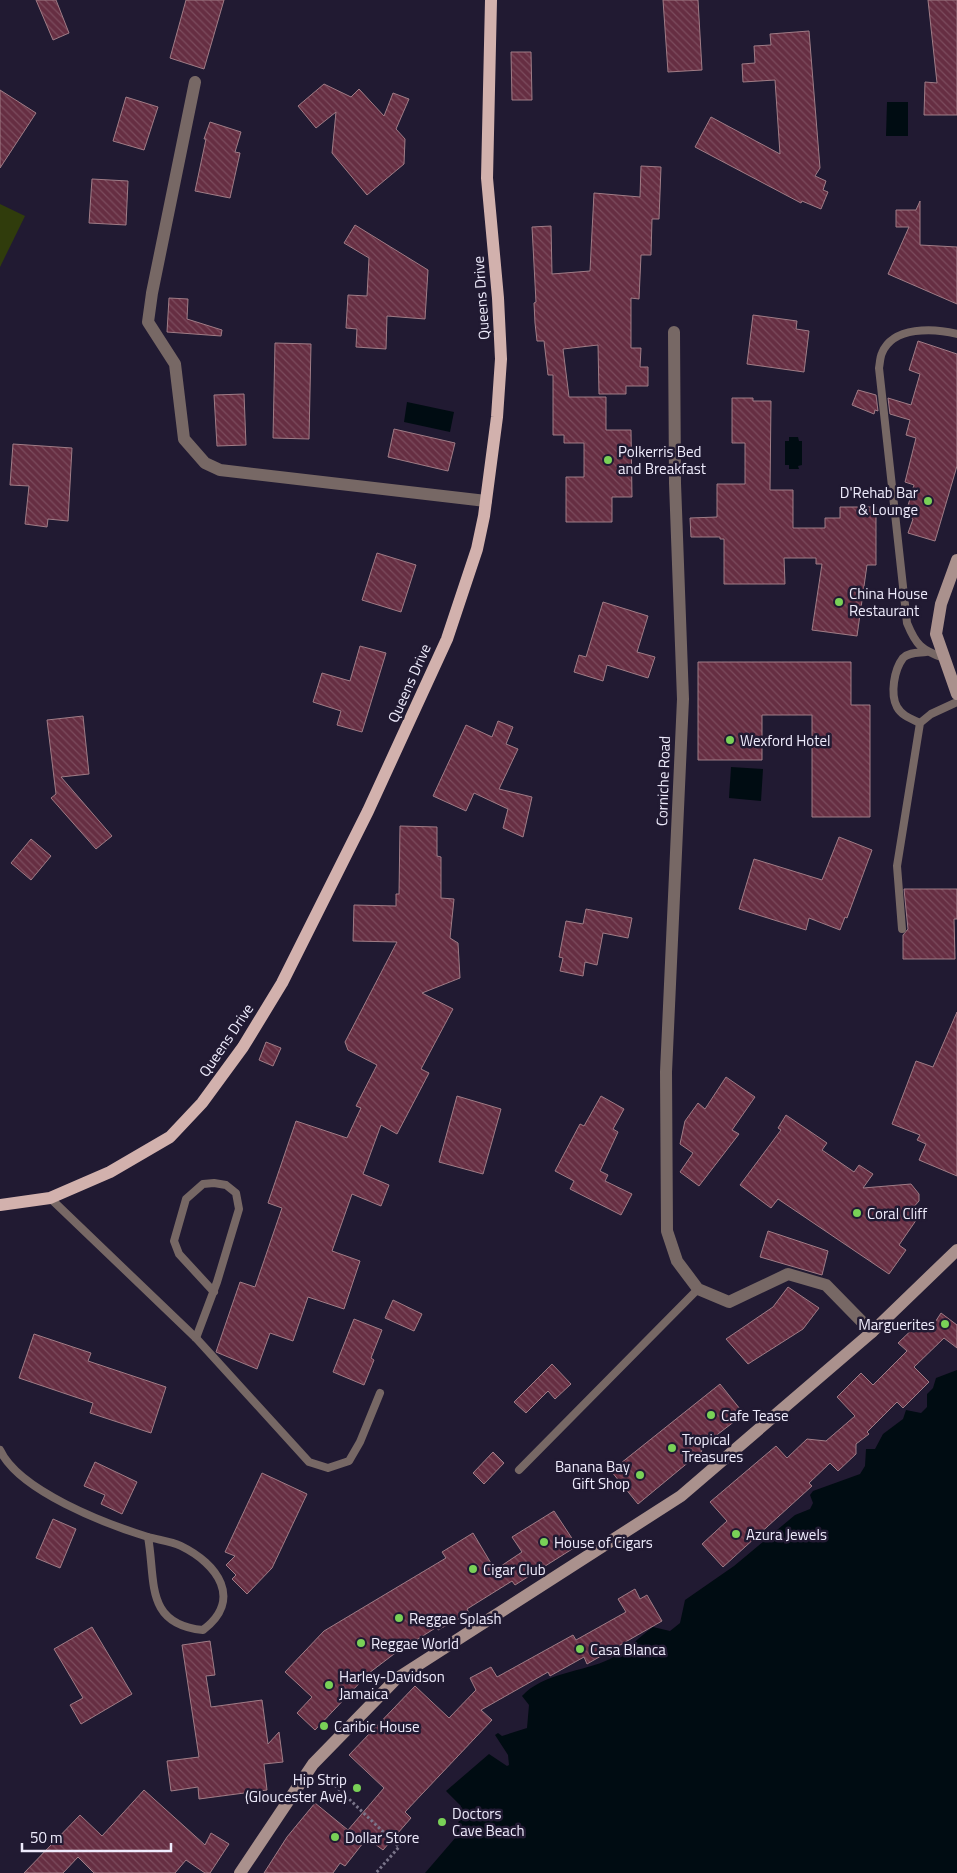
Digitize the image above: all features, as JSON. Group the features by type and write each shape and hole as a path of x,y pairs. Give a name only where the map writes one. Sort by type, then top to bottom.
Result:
{"main road":[{"name":"Queens Drive","path":"0,1205 50,1198 110,1172 170,1137 202,1103 258,1024 282,983 368,811 447,639 477,549 486,501 497,417 501,359 498,298 487,178 491,0"},
{"path":"957,560 940,604 936,634 957,694"},
{"path":"240,1873 312,1764 396,1679 681,1496 872,1332 957,1250"}],"street":[{"path":"194,82 152,293 148,322 175,364 184,439 204,463 220,470 486,501"},
{"name":"Corniche Road","path":"674,332 675,483 683,699 666,1072 667,1231 677,1261 698,1289"},
{"path":"698,1289 729,1302 788,1274 826,1284 872,1332"}],"lane":[{"path":"926,652 914,640 907,623 879,368 882,353 887,346 903,334 926,330 957,334"},
{"path":"920,723 905,716 897,707 893,687 904,658 911,654 926,652 944,658"},
{"path":"902,928 897,866 920,723 931,714 957,702"},
{"path":"196,1338 214,1292 239,1208 236,1193 226,1185 214,1183 202,1184 186,1199 174,1241 179,1254 214,1292"},
{"path":"50,1198 196,1338 310,1462 328,1468 349,1461 360,1442 380,1393"},
{"path":"519,1470 698,1289"},
{"path":"0,1450 3,1463 42,1491 100,1520 148,1537 180,1545 198,1556 213,1569 222,1584 223,1603 216,1621 202,1630 186,1629 167,1618 159,1608 151,1578 148,1537"}],"path":[{"path":"312,1764 399,1847 376,1873"}],"green space":[{"path":"0,204 25,216 0,267"}],"shaded area":[{"path":"887,102 908,102 908,136 886,136"},
{"path":"407,402 454,412 450,432 404,422"},
{"path":"789,437 798,437 799,441 802,441 802,465 798,466 799,469 789,469 789,465 785,465 785,441 789,441"},
{"path":"731,767 763,769 761,801 729,798"},
{"path":"957,1370 957,1873 425,1873 456,1837 461,1806 446,1791 489,1754 507,1766 509,1765 508,1755 495,1735 498,1733 502,1736 527,1728 529,1705 522,1696 541,1682 616,1656 653,1627 670,1631 680,1623 685,1600 734,1566 795,1515 810,1509 813,1503 810,1495 813,1491 860,1474 865,1466 866,1449 875,1449 883,1434 903,1419 906,1410 921,1413 927,1407 927,1394 933,1388 936,1378"}],"building":[{"path":"36,0 56,0 69,33 53,40"},
{"path":"186,0 224,0 204,69 170,58"},
{"path":"663,0 698,0 702,70 668,72"},
{"path":"928,0 957,0 957,115 924,115 925,82 937,83"},
{"path":"809,31 820,168 815,176 826,181 823,190 828,192 821,209 802,201 801,203 695,147 711,117 780,154 775,80 743,82 742,64 755,63 754,46 771,45 770,34"},
{"path":"511,52 531,52 532,100 512,100"},
{"path":"324,84 351,97 359,89 384,116 393,93 409,99 396,129 405,139 404,164 367,195 332,153 336,112 316,128 298,106"},
{"path":"0,90 36,113 0,168"},
{"path":"126,97 158,107 144,150 113,141"},
{"path":"210,122 241,132 235,152 240,153 230,198 195,191 206,139 204,139"},
{"path":"641,166 661,167 659,219 652,219 651,255 641,255 639,299 631,298 631,348 641,348 640,367 648,367 648,386 626,386 626,394 599,394 598,345 563,349 569,397 606,397 606,430 631,430 632,497 612,497 612,522 566,522 566,477 584,477 584,443 564,443 564,435 553,435 553,375 548,375 544,341 537,341 535,323 534,303 536,302 532,227 551,226 552,274 590,271 594,193 640,197"},
{"path":"92,179 128,181 126,225 89,223"},
{"path":"920,201 920,245 957,247 957,304 888,274 909,227 896,227 896,210 916,210"},
{"path":"355,225 428,270 425,319 387,316 386,349 356,347 357,329 346,328 348,295 367,296 369,258 344,243"},
{"path":"169,298 188,299 187,319 222,330 221,336 167,332"},
{"path":"753,315 797,321 796,329 809,331 804,372 747,364"},
{"path":"918,341 957,354 957,466 935,541 908,533 913,519 905,516 914,485 905,482 916,438 906,435 910,420 890,414 888,398 911,405 920,374 909,370"},
{"path":"275,343 311,344 309,439 273,438"},
{"path":"858,390 876,395 878,411 875,410 874,414 852,405"},
{"path":"244,394 246,445 217,446 214,395"},
{"path":"732,398 753,398 753,401 771,401 770,490 793,490 793,528 825,528 825,518 840,518 840,507 876,507 876,565 867,565 857,636 812,630 822,564 816,564 816,558 784,558 785,584 724,584 724,539 720,539 720,537 691,537 690,518 717,517 717,484 745,484 745,443 732,443"},
{"path":"394,429 455,443 448,471 388,457"},
{"path":"13,444 72,448 68,521 48,519 47,527 25,524 29,486 10,485"},
{"path":"377,553 416,565 401,612 362,600"},
{"path":"603,602 648,616 637,652 655,657 648,678 607,665 603,681 574,672 579,655 586,657"},
{"path":"360,646 386,653 362,732 337,725 341,711 313,702 322,673 350,681"},
{"name":"Wexford Hotel","path":"698,662 851,662 851,705 870,705 870,817 812,817 812,715 762,715 762,760 698,760"},
{"path":"83,716 89,774 61,777 112,836 96,849 51,798 56,794 47,720"},
{"path":"498,721 513,727 506,744 518,749 499,789 532,797 523,837 503,828 508,809 474,793 466,811 433,796 466,725 492,737"},
{"path":"400,826 437,827 437,856 441,857 441,898 454,899 450,938 458,943 460,978 422,993 453,1009 421,1069 429,1073 397,1134 381,1125 363,1174 389,1185 381,1206 352,1194 332,1251 360,1261 344,1309 308,1297 293,1341 270,1333 257,1369 216,1352 240,1282 255,1287 282,1208 268,1203 296,1121 347,1138 361,1108 356,1106 377,1065 348,1050 345,1042 397,942 353,941 354,905 396,906 396,894 399,894"},
{"path":"839,837 872,850 847,918 845,917 840,930 809,918 806,930 739,909 754,859 822,880"},
{"path":"31,839 51,856 31,880 11,863"},
{"path":"904,889 957,889 957,919 954,919 955,959 903,959 903,935 908,929"},
{"path":"586,909 632,918 628,938 603,933 597,965 585,962 583,976 560,971 563,958 559,957 566,921 583,924"},
{"path":"957,1012 957,1176 919,1160 926,1144 917,1140 920,1135 892,1124 916,1061 933,1067"},
{"path":"266,1042 281,1048 273,1066 259,1060"},
{"path":"726,1077 755,1097 732,1130 739,1134 699,1186 680,1172 693,1153 680,1144 685,1121 698,1103 705,1109"},
{"path":"457,1096 501,1109 483,1174 439,1162"},
{"path":"601,1096 624,1109 613,1129 618,1132 600,1171 608,1175 605,1181 632,1194 621,1215 570,1189 574,1181 555,1171 580,1124 584,1126"},
{"name":"Coral Cliff","path":"786,1115 827,1143 822,1150 854,1172 859,1165 873,1174 863,1188 911,1184 919,1194 919,1201 910,1211 919,1216 899,1245 906,1250 889,1274 778,1199 771,1208 740,1185 781,1130 778,1128"},
{"path":"768,1231 828,1251 822,1275 760,1257"},
{"path":"788,1287 819,1308 803,1329 748,1364 726,1339 773,1307"},
{"path":"393,1300 422,1314 414,1331 385,1318"},
{"path":"941,1313 957,1325 957,1348 944,1338 914,1367 929,1382 903,1408 897,1402 867,1432 869,1434 856,1444 856,1454 838,1471 830,1463 809,1483 812,1486 723,1567 702,1544 727,1521 710,1502 776,1446 787,1458 807,1439 826,1441 855,1416 837,1397 861,1373 873,1385 907,1351 898,1343 921,1321 930,1330"},
{"path":"354,1319 382,1330 371,1358 374,1360 364,1385 333,1372"},
{"path":"34,1334 91,1353 88,1361 166,1387 151,1433 90,1413 93,1403 19,1378"},
{"path":"552,1364 571,1384 555,1399 548,1391 526,1413 514,1402"},
{"path":"720,1384 744,1414 700,1448 702,1451 638,1504 611,1471"},
{"path":"493,1452 504,1463 484,1484 473,1473"},
{"path":"95,1462 137,1482 122,1514 101,1504 105,1495 84,1486"},
{"path":"262,1473 307,1494 272,1568 247,1594 232,1579 236,1575 226,1565 235,1556 225,1552"},
{"path":"554,1511 577,1546 515,1585 512,1581 467,1609 469,1613 438,1630 437,1627 394,1654 369,1673 315,1730 297,1713 312,1697 285,1672 324,1631 446,1558 442,1552 473,1533 495,1570 522,1552 512,1537"},
{"path":"53,1519 76,1529 60,1568 36,1558"},
{"path":"635,1589 640,1599 647,1595 662,1621 587,1664 584,1657 550,1676 548,1672 481,1710 492,1720 405,1812 411,1818 383,1850 367,1838 345,1866 340,1863 333,1873 264,1873 287,1837 315,1803 348,1830 384,1788 349,1755 415,1686 449,1718 476,1690 470,1678 491,1667 497,1677 573,1635 576,1640 626,1612 618,1599"},
{"path":"92,1627 132,1694 81,1724 70,1705 83,1698 54,1649"},
{"path":"210,1641 215,1675 206,1676 211,1707 262,1700 268,1744 279,1732 283,1762 264,1764 267,1790 199,1799 198,1787 171,1791 167,1761 199,1757 182,1645"},
{"path":"144,1790 205,1845 211,1833 229,1844 210,1873 205,1873 186,1860 175,1873 94,1873 78,1857 63,1873 24,1873 80,1815 102,1836"}],"place":[{"name":"Polkerris Bed and Breakfast","path":"608,460"},
{"name":"D'Rehab Bar & Lounge","path":"928,501"},
{"name":"China House Restaurant","path":"839,602"},
{"name":"Wexford Hotel","path":"730,740"},
{"name":"Coral Cliff","path":"857,1213"},
{"name":"Marguerites","path":"945,1324"},
{"name":"Cafe Tease","path":"711,1415"},
{"name":"Tropical Treasures","path":"672,1448"},
{"name":"Banana Bay Gift Shop","path":"640,1475"},
{"name":"Azura Jewels","path":"736,1534"},
{"name":"House of Cigars","path":"544,1542"},
{"name":"Cigar Club","path":"473,1569"},
{"name":"Reggae Splash","path":"399,1618"},
{"name":"Reggae World","path":"361,1643"},
{"name":"Casa Blanca","path":"580,1649"},
{"name":"Harley-Davidson Jamaica","path":"329,1685"},
{"name":"Caribic House","path":"324,1726"},
{"name":"Hip Strip (Gloucester Ave)","path":"357,1788"},
{"name":"Doctors Cave Beach","path":"442,1822"},
{"name":"Dollar Store","path":"335,1837"}]}
